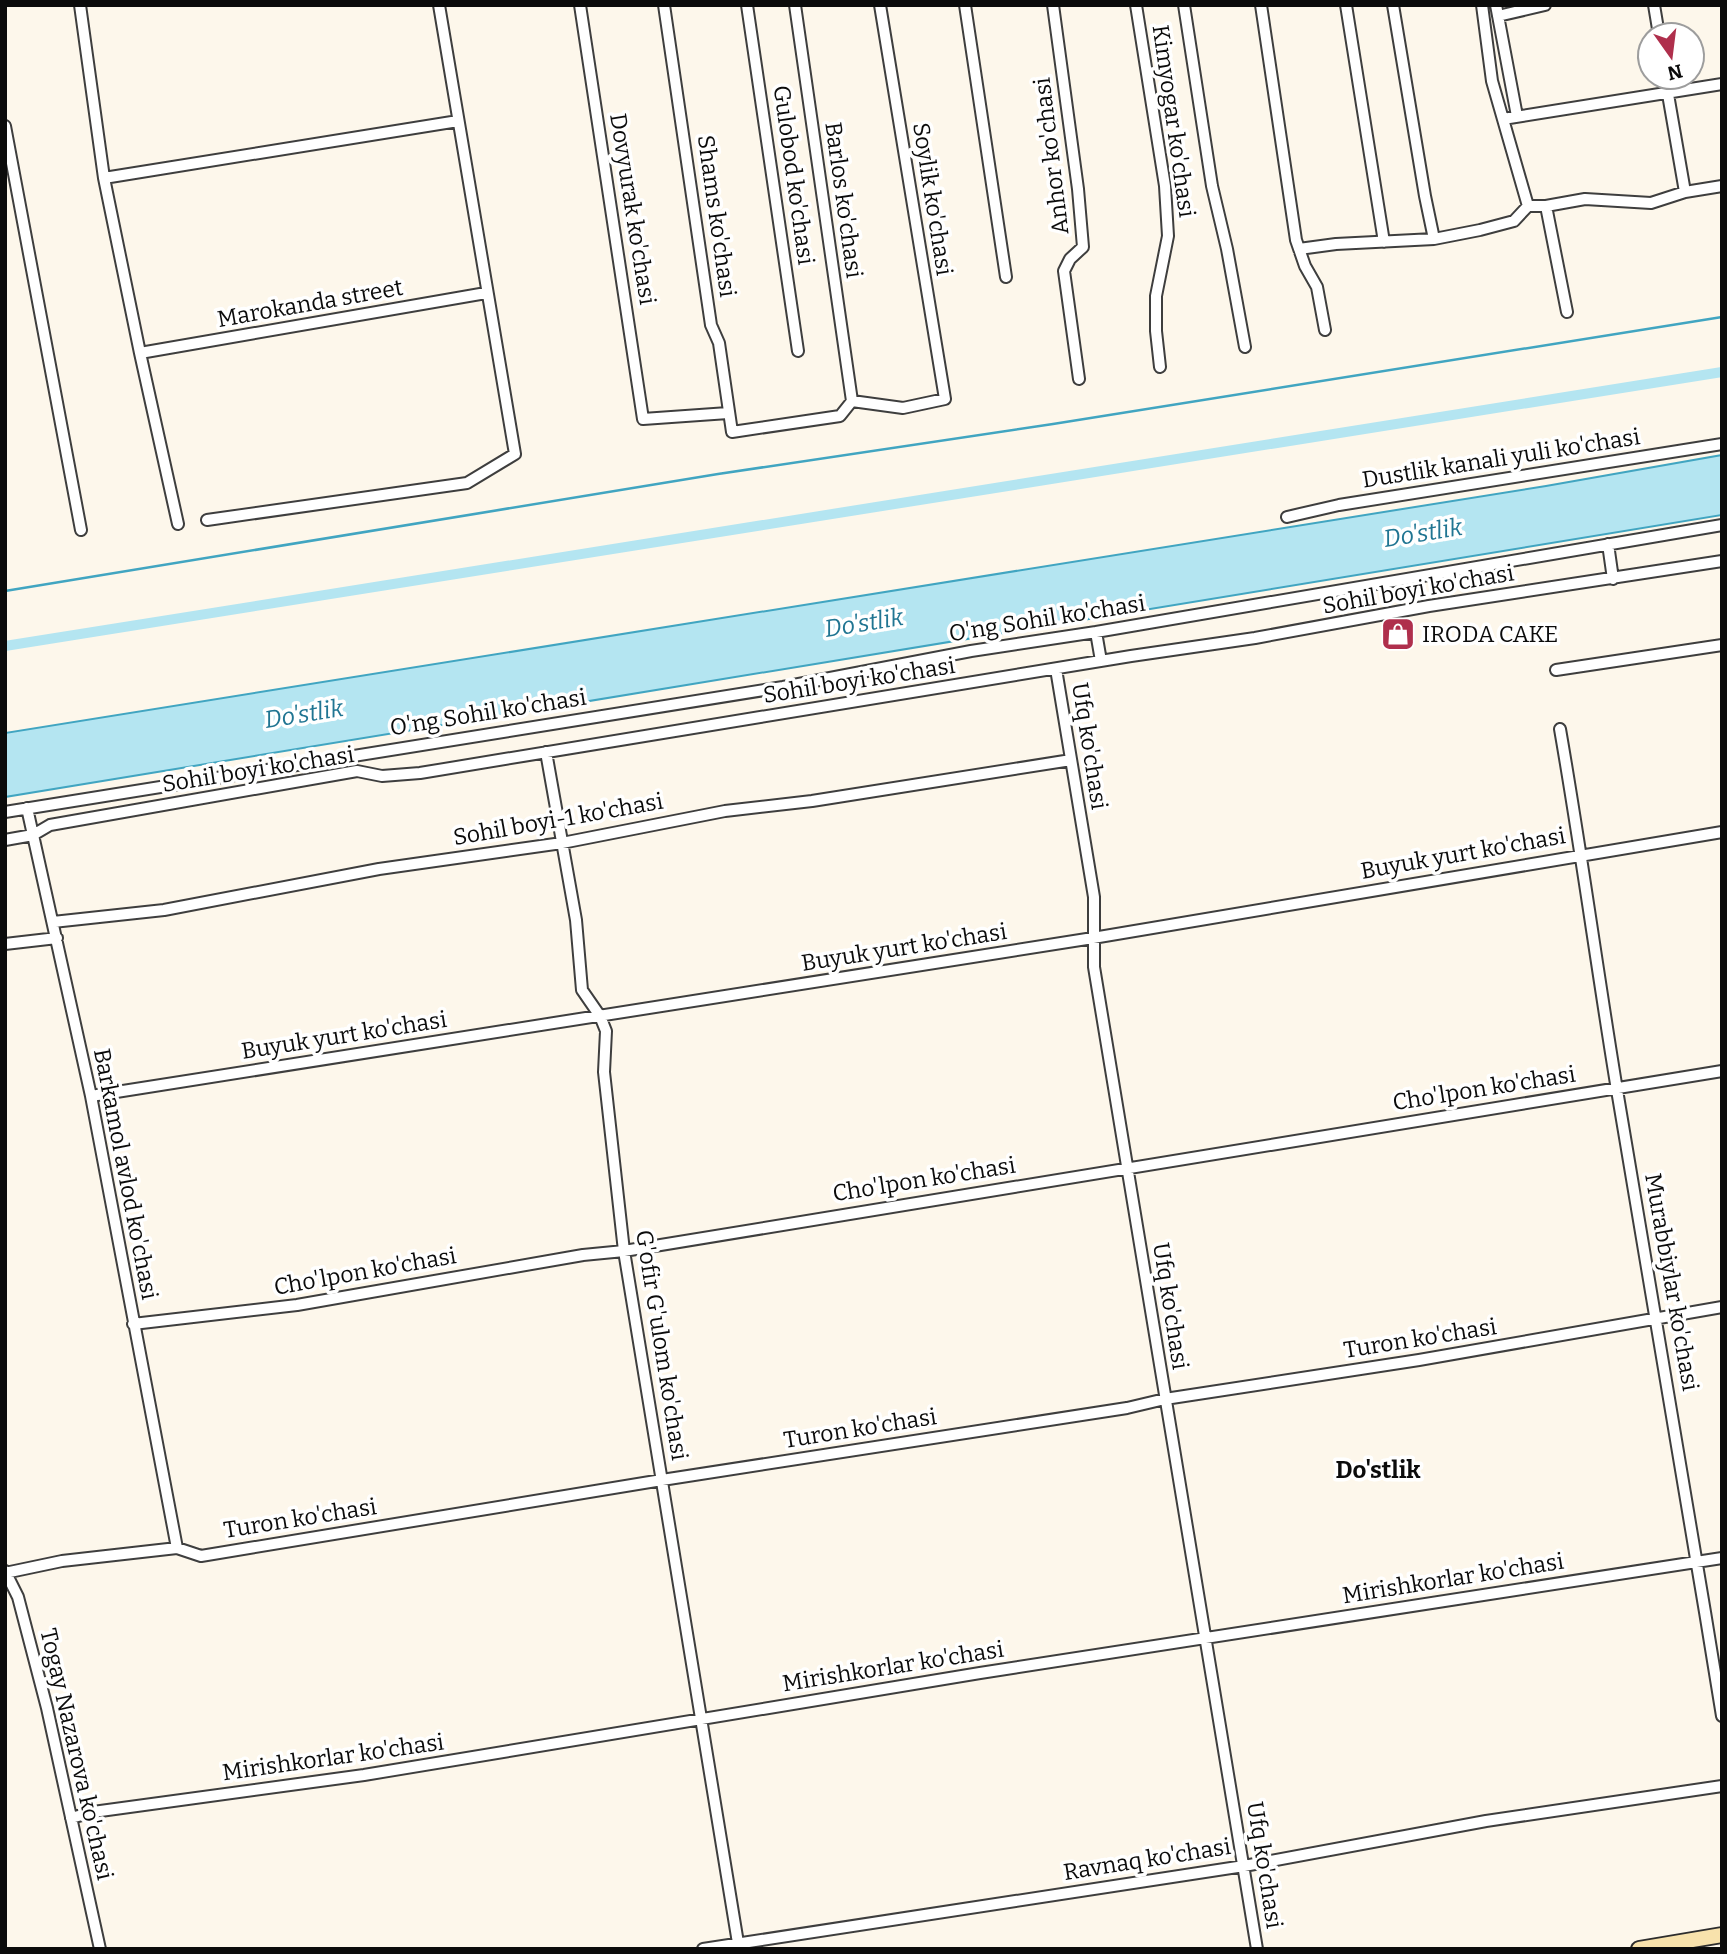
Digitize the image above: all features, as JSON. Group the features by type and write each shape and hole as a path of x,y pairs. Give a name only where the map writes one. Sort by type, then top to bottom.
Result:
{"main road":[{"path":"1639,1949 1722,1936"}],"street":[{"path":"80,5 104,178 178,524"},
{"path":"207,520 467,483 515,454 439,5"},
{"name":"Dovyurak ko'chasi","path":"580,5 643,419 728,413"},
{"name":"Shams ko'chasi","path":"664,5 711,325 719,343 732,432 840,416 852,401"},
{"name":"Gulobod ko'chasi","path":"747,5 798,351"},
{"name":"Barlos ko'chasi","path":"795,5 852,401"},
{"name":"Soylik ko'chasi","path":"852,401 903,408 945,400 880,5"},
{"path":"965,5 1006,277"},
{"name":"Anhor ko'chasi","path":"1053,5 1083,247 1070,259 1064,271 1079,379"},
{"name":"Kimyogar ko'chasi","path":"1136,5 1165,186 1168,236 1156,296 1160,368"},
{"path":"1184,5 1212,186 1245,347"},
{"path":"1261,5 1299,249 1317,287 1325,330"},
{"path":"1346,5 1384,242"},
{"path":"1393,5 1434,239"},
{"path":"1482,5 1492,81 1528,206"},
{"path":"1517,116 1497,10 1545,5"},
{"path":"1503,119 1668,91 1685,192"},
{"path":"104,178 458,121"},
{"path":"5,126 81,530"},
{"path":"1299,249 1434,239 1514,221 1528,206 1546,206 1585,199 1651,203 1685,192 1722,186"},
{"path":"1546,206 1567,312"},
{"name":"Marokanda street","path":"140,353 486,293"},
{"name":"Dustlik kanali yuli ko'chasi","path":"1287,517 1339,505 1722,443"},
{"name":"O'ng Sohil ko'chasi","path":"5,812 783,687 971,651 1722,525"},
{"path":"1608,544 1613,579"},
{"name":"Sohil boyi ko'chasi","path":"5,840 33,835 50,825 357,771 382,776 420,773 1255,638 1429,606 1722,561"},
{"path":"1096,632 1101,661"},
{"path":"1556,670 1722,645"},
{"name":"Ufq ko'chasi","path":"1056,669 1094,897 1094,967 1256,1949"},
{"name":"Murabbiylar ko'chasi","path":"1560,729 1722,1716"},
{"name":"G'ofir G'ulom ko'chasi","path":"545,752 576,920 582,990 600,1016 606,1031 604,1072 624,1251 739,1946"},
{"name":"Sohil boyi-1 ko'chasi","path":"53,922 164,910 379,869 562,843 725,811 812,801 1071,760"},
{"name":"Barkamol avlod ko'chasi","path":"27,808 92,1096 177,1548"},
{"name":"Buyuk yurt ko'chasi","path":"92,1096 1093,938 1722,832"},
{"path":"5,944 57,938"},
{"name":"Cho'lpon ko'chasi","path":"134,1324 297,1305 583,1255 624,1251 1126,1167 1722,1072"},
{"name":"Turon ko'chasi","path":"5,1572 62,1561 177,1548 201,1556 662,1480 1127,1408 1164,1399 1419,1360 1722,1307"},
{"name":"Mirishkorlar ko'chasi","path":"71,1818 93,1812 364,1775 702,1718 1722,1558"},
{"name":"Togay Nazarova ko'chasi","path":"5,1572 21,1610 47,1708 100,1949"},
{"name":"Ravnaq ko'chasi","path":"703,1949 739,1946 1244,1866 1486,1821 1722,1786"}],"water":[{"path":"1722,455 1722,515 5,797 5,733 1546,486"}],"waterway":[{"path":"5,591 718,474 1053,424 1722,317"},
{"path":"5,646 1722,372"}],"place":[{"name":"IRODA CAKE","path":"1398,634"}],"district":[{"name":"Do'stlik","path":"1378,1470"}]}
